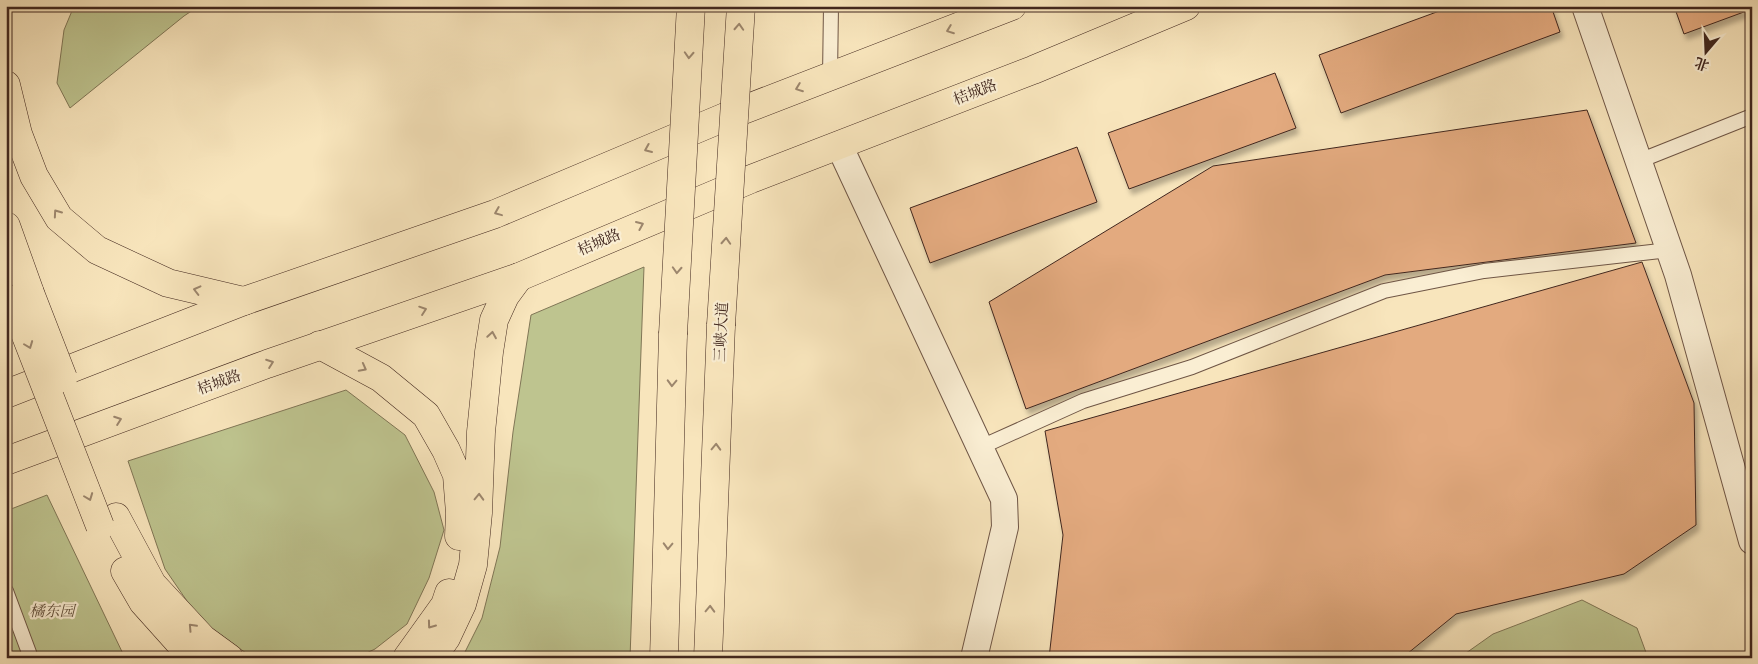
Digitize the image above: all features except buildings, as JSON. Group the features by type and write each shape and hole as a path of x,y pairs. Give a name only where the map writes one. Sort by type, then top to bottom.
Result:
{"main road":[{"path":"664,658 673,334 691,6"},
{"name":"三峡大道","path":"708,658 721,325 740,6"},
{"path":"6,394 244,301 495,214 725,117 1012,6"},
{"name":"桔城路","path":"6,461 320,346 519,277 750,179 1033,70 1186,6"},
{"path":"6,85 18,134 34,176 59,218 97,250 168,283 244,301"},
{"path":"6,226 16,292 142,602 186,650 199,658"},
{"path":"432,658 446,638 462,604 473,565 478,513 481,432 494,320 505,296 519,277"},
{"path":"320,346 381,378 426,415 458,475 460,513 455,571 445,605 407,658"},
{"path":"108,522 152,584 203,639 229,658"}],"street":[{"path":"1585,6 1678,275 1752,541"},
{"path":"840,145 1004,498 1005,527 974,658"}],"lane":[{"path":"830,76 831,6"},
{"path":"1639,161 1752,116"},
{"path":"981,447 1083,401 1192,367 1384,291 1484,271 1670,250"},
{"path":"6,591 31,658"}],"green space":[{"path":"74,6 199,6 70,108 57,83 64,30"},
{"path":"644,267 630,658 462,658 482,618 500,547 513,432 531,315"},
{"path":"346,390 405,435 434,492 444,530 429,578 407,624 375,649 356,658 253,658 200,620 165,569 128,461"},
{"name":"橘东园","path":"47,495 125,658 6,658 6,511"},
{"path":"1582,600 1637,628 1648,658 1459,658 1493,634"}]}
